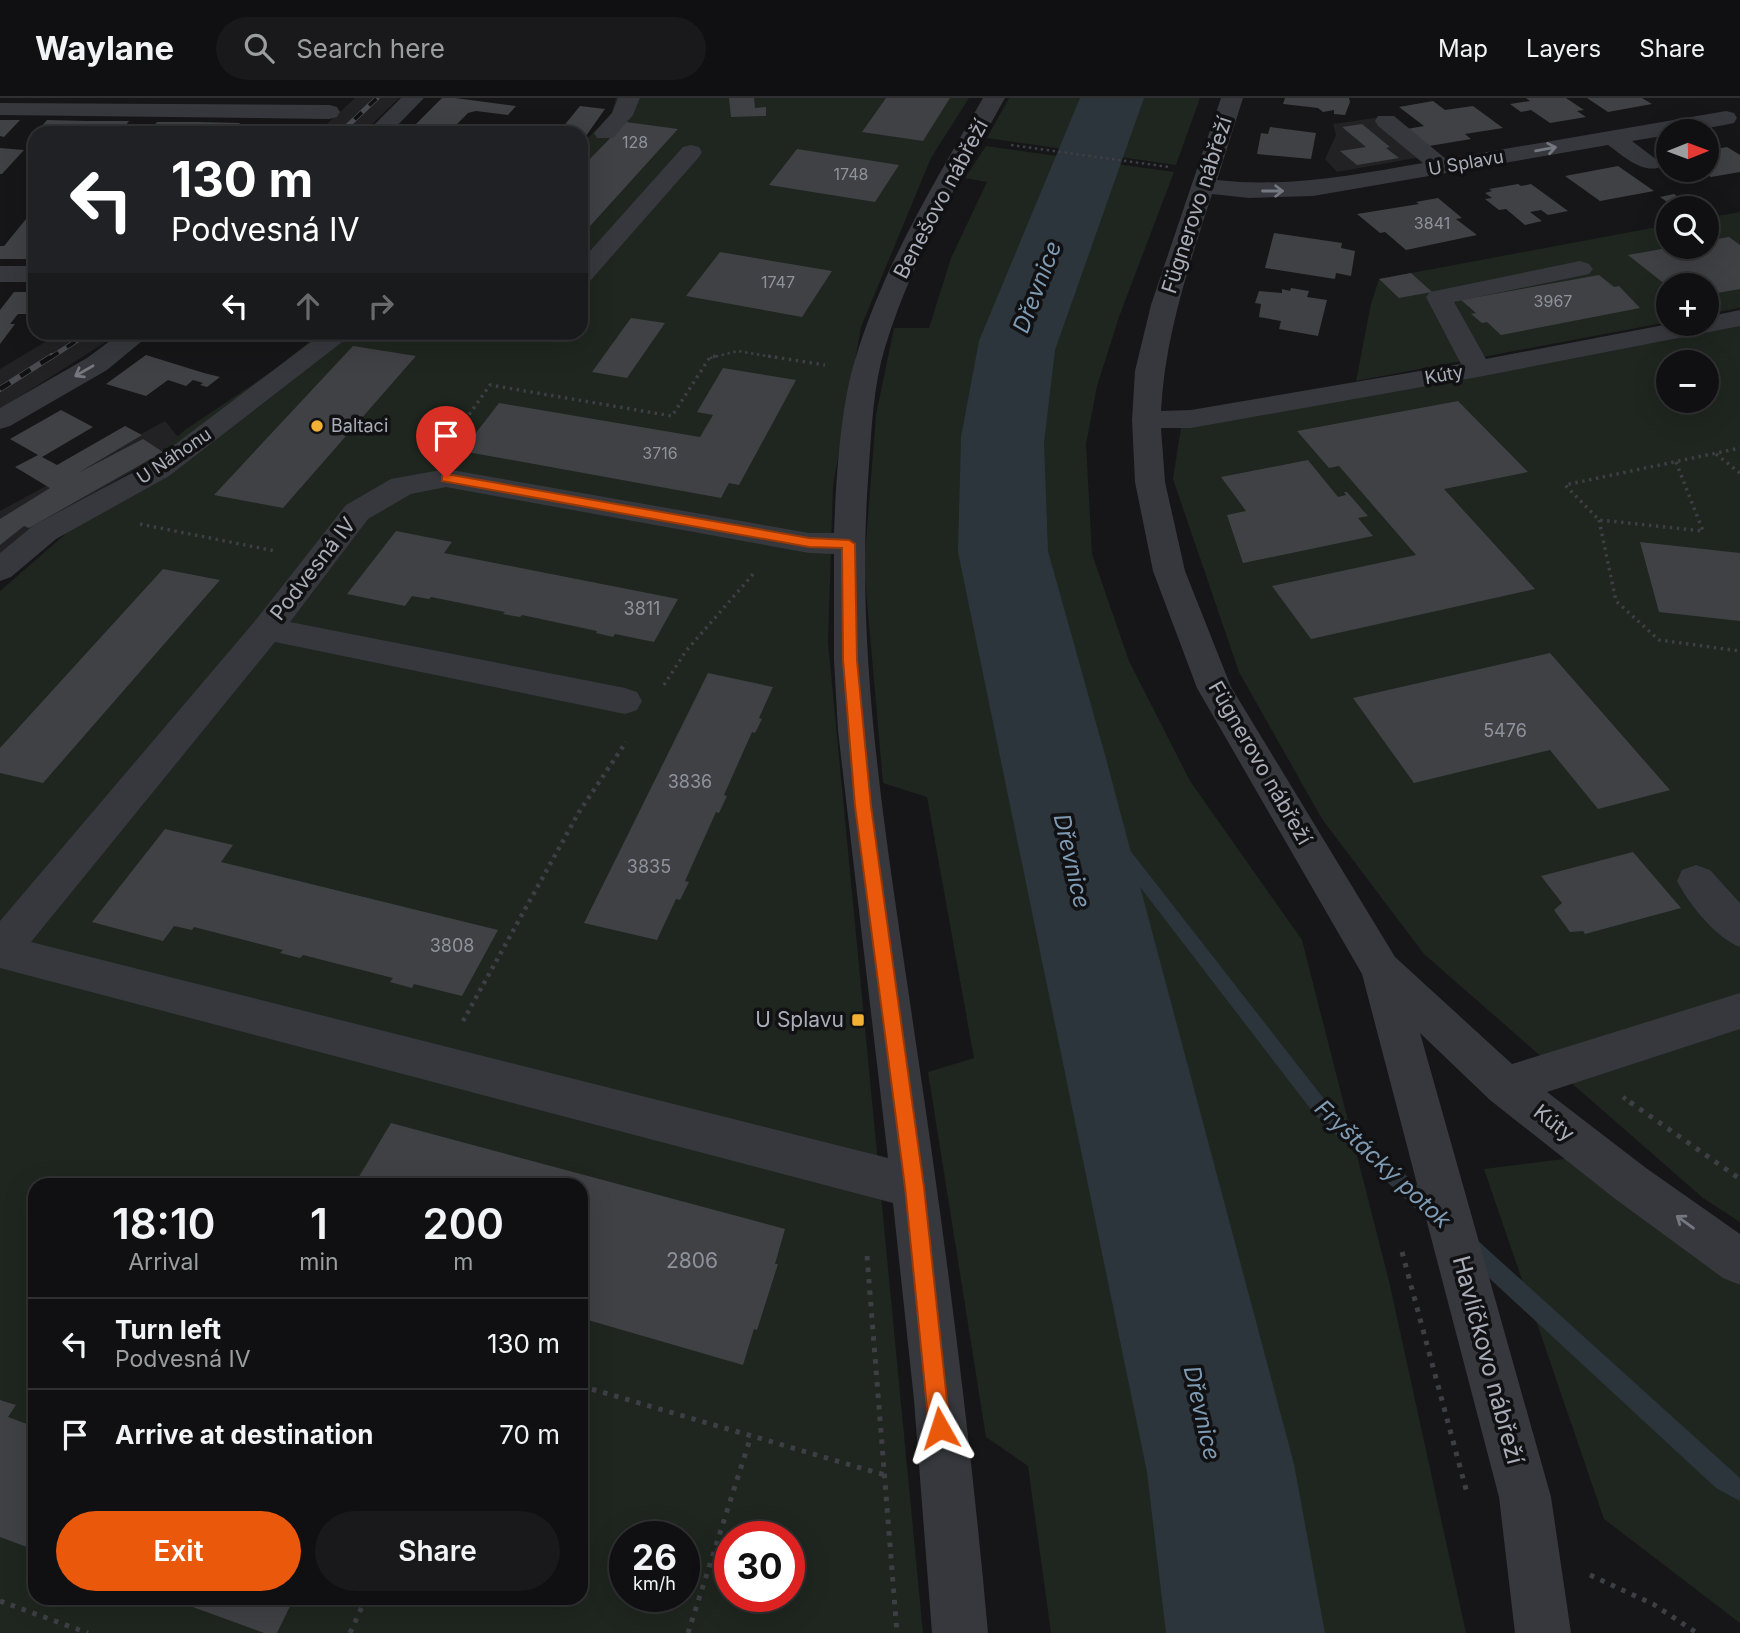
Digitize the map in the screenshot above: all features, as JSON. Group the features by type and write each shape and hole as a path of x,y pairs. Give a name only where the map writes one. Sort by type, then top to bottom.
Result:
{"street":[{"path":"384,126 413,98"},
{"path":"605,133 622,115 629,98"},
{"name":"Benešovo nábřeží","path":"960,1633 915,1187 863,806 850,660 849,544 852,478 868,362 899,276 926,220 994,98"},
{"name":"Fügnerovo nábřeží","path":"1232,98 1164,305 1149,371 1146,420 1150,482 1169,571 1214,688 1381,969"},
{"path":"1703,105 1733,122"},
{"path":"0,109 329,111"},
{"path":"1386,121 1442,167"},
{"name":"U Splavu","path":"1205,186 1283,191 1313,189 1612,138 1733,122"},
{"path":"1612,138 1650,163"},
{"path":"588,268 691,152"},
{"path":"1478,369 1439,296 1580,270"},
{"path":"0,274 28,274"},
{"name":"Kúty","path":"1146,420 1191,419 1478,369 1740,318"},
{"path":"0,420 97,364 129,340"},
{"name":"U Náhonu","path":"0,570 45,532 159,470 331,340"},
{"name":"Podvesná IV","path":"0,950 267,629 357,512 402,486 446,478 809,543 849,544"},
{"path":"267,629 629,716"},
{"path":"1696,881 1740,930"},
{"path":"0,950 915,1187"},
{"name":"Kúty","path":"1381,969 1505,1086 1630,1183 1740,1262"},
{"name":"Havlíčkovo nábřeží","path":"1381,969 1525,1497 1543,1633"},
{"path":"1505,1086 1740,1012"}],"path":[{"path":"1007,145 1174,168"},
{"path":"446,478 439,456 491,385 672,416 710,357 738,351 834,367"},
{"path":"1740,448 1565,485 1599,520 1616,601 1659,640 1740,651"},
{"path":"1715,454 1740,473"},
{"path":"1599,520 1703,531 1676,462"},
{"path":"80,513 321,560"},
{"path":"663,686 687,651 768,557 809,543"},
{"path":"439,1065 629,716"},
{"path":"1575,1064 1740,1179"},
{"path":"1401,1245 1462,1483"},
{"path":"588,1389 885,1475"},
{"path":"688,1633 751,1436"},
{"path":"0,1601 88,1633"},
{"path":"351,1633 363,1605"}],"shaded area":[{"path":"355,98 399,98 370,126 325,126"},
{"path":"616,98 969,98 931,158 861,327 833,486 828,642 923,1633 0,1633 0,591 185,430 277,368 311,340 588,340 588,138 612,113"},
{"path":"1009,98 1200,98 1176,165 987,138"},
{"path":"1381,117 1432,155 1337,172 1325,159 1336,135 1333,124"},
{"path":"986,146 1174,172 1119,317 1097,386 1086,444 1092,554 1129,661 1190,781 1302,940 1389,1281 1466,1633 1051,1633 1028,1466 986,1437 928,1072 974,1058 927,797 883,783 864,567 876,415 894,328 929,328 951,258 987,182 965,178"},
{"path":"1740,212 1740,308 1719,312 1719,273 1656,273 1656,324 1356,381 1371,304 1379,279 1656,227 1656,259 1719,259 1719,216"},
{"path":"1740,312 1740,1222 1703,1198 1424,954 1322,819 1239,672 1173,479 1183,415 1656,328 1656,336 1719,336 1719,319"},
{"path":"48,340 109,340 0,409 0,369"},
{"path":"165,421 182,442 87,498 0,556 0,511"},
{"path":"1579,1157 1740,1286 1740,1623 1604,1519 1484,1169"}],"water":[{"name":"Dřevnice","path":"1080,98 1144,98 1055,350 1044,443 1048,551 1294,1464 1325,1633 1166,1633 1147,1472 958,552 961,437 979,341"}],"building":[{"path":"442,98 516,106 508,115 476,111 468,113 457,124 485,126 414,126"},
{"path":"729,98 754,98 755,108 766,107 766,116 731,117"},
{"path":"886,98 950,98 923,141 862,132"},
{"path":"1285,98 1349,98 1350,102 1345,115 1334,114 1334,110 1323,112 1318,108 1283,104"},
{"path":"1526,98 1566,98 1584,110 1577,111 1586,117 1550,123 1531,110 1521,112 1510,104 1530,101"},
{"path":"1587,98 1642,98 1652,104 1608,112"},
{"path":"1433,101 1445,110 1473,106 1503,128 1465,134 1471,139 1429,146 1407,129 1424,126 1399,107"},
{"path":"580,106 605,109 588,133 588,126 564,126"},
{"path":"0,120 20,120 4,137 0,136"},
{"path":"47,120 129,121 125,126 42,126"},
{"path":"157,122 240,123 238,126 154,126"},
{"path":"626,122 678,129 588,228 588,161"},
{"path":"1362,124 1399,158 1357,165 1340,151 1366,147 1342,127"},
{"path":"1270,127 1316,133 1311,159 1257,154 1261,133 1268,134"},
{"path":"1727,147 1740,155 1740,172 1719,176 1719,149"},
{"path":"0,148 24,150 2,174 0,174"},
{"path":"797,149 899,165 875,202 769,185"},
{"path":"1618,166 1654,191 1600,201 1565,176"},
{"path":"1531,184 1568,211 1548,215 1541,210 1530,212 1542,221 1525,225 1506,209 1499,210 1485,199 1492,198 1485,193 1492,191 1489,189"},
{"path":"1438,198 1462,218 1456,219 1477,235 1406,250 1357,214 1419,204 1416,202"},
{"path":"28,217 28,259 0,259 0,246 4,246"},
{"path":"1274,233 1342,243 1341,248 1355,251 1351,276 1336,273 1335,279 1265,268"},
{"path":"1729,237 1740,245 1740,289 1719,293 1719,273 1656,273 1656,277 1628,255 1656,250 1656,259 1719,259 1719,239"},
{"path":"720,252 832,271 802,317 686,296"},
{"path":"1411,273 1432,292 1399,298 1379,279"},
{"path":"1599,275 1614,287 1619,286 1640,308 1501,335 1487,322 1482,323 1471,314 1476,313 1461,300"},
{"path":"1291,288 1309,291 1307,297 1327,300 1318,336 1279,329 1281,321 1259,317 1261,304 1255,303 1259,291 1282,293 1282,289 1290,291"},
{"path":"14,292 28,292 28,314 18,314 10,324 15,324 0,344 0,310"},
{"path":"631,318 665,323 627,378 592,372"},
{"name":"Baltaci","path":"353,346 416,356 283,508 214,495"},
{"path":"146,355 220,377 207,387 193,380 186,386 168,380 146,396 106,384"},
{"path":"723,368 796,380 739,485 729,483 721,498 462,451 499,403 700,437 713,415 697,412"},
{"path":"1458,401 1528,472 1444,489 1535,589 1311,639 1272,586 1416,555 1339,466 1329,468 1297,431"},
{"path":"61,410 93,427 42,457 57,465 125,426 142,435 78,473 143,439 163,452 29,528 24,526 0,545 0,519 50,488 15,467 38,455 10,439"},
{"path":"1308,460 1338,497 1346,495 1344,492 1347,492 1368,516 1358,518 1373,536 1243,563 1227,515 1246,511 1221,477"},
{"path":"396,531 452,542 444,553 678,599 654,642 615,634 613,637 596,633 597,631 522,615 520,617 503,614 505,612 431,597 429,599 412,596 405,606 347,594"},
{"path":"1640,542 1740,553 1740,621 1659,612"},
{"path":"163,569 220,580 43,783 0,773 0,748"},
{"path":"1550,653 1670,790 1598,809 1550,750 1414,783 1353,698"},
{"path":"708,673 773,687 759,718 762,719 755,733 752,732 724,795 727,796 719,813 716,812 685,881 689,882 680,900 676,899 657,940 584,923"},
{"path":"165,829 233,845 221,862 498,930 462,996 414,984 412,988 390,982 393,978 303,955 300,958 280,953 283,950 194,927 192,930 174,926 163,941 92,922"},
{"path":"1633,852 1681,908 1585,934 1583,931 1570,932 1554,910 1562,903 1541,876"},
{"path":"391,1123 785,1229 775,1264 778,1264 743,1365 588,1320 588,1178 358,1178"},
{"path":"0,1400 16,1405 8,1417 28,1424 28,1547 0,1537"},
{"path":"187,1605 291,1605 277,1633 264,1633"}],"waterway":[{"name":"Fryštácký potok","path":"1123,853 1322,1110 1437,1216"},
{"name":"Fryštácký potok","path":"1469,1246 1724,1480 1740,1490"}],"railway":[{"path":"347,126 377,98"},
{"path":"50,358 78,340"},
{"path":"0,389 52,356"}],"place":[{"name":"Baltaci","path":"317,426"},
{"name":"U Splavu","path":"858,1020"}],"route":[{"path":"446,478 809,543 849,544 850,660 863,806 915,1187 940,1428"}]}
